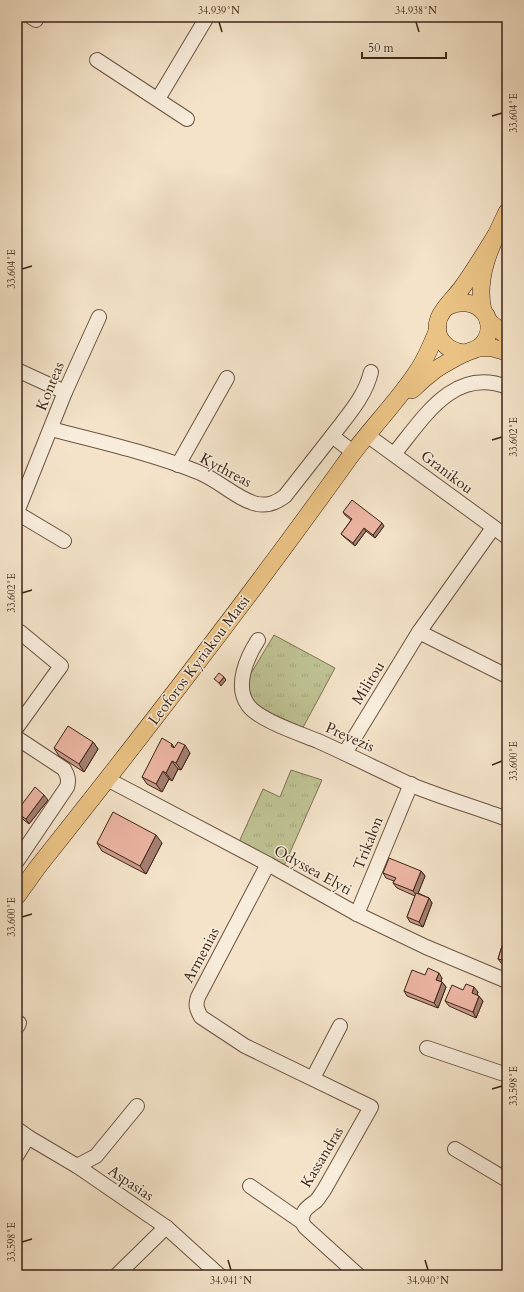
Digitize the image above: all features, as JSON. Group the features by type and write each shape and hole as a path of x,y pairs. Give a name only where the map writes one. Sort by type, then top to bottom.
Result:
{"main road":[{"name":"Leoforos Kyriakou Matsi","path":"378,422 430,374 484,342 489,329 480,300 481,280 487,257 507,212"},
{"name":"Leoforos Kyriakou Matsi","path":"17,896 46,856 184,681 353,452 417,372 438,329 440,317 471,274 496,234"},
{"path":"448,307 453,303 466,302 478,306 485,316 507,336"},
{"path":"438,329 442,342 452,351 493,348 507,352"}],"street":[{"path":"158,99 207,17"},
{"path":"97,60 187,119"},
{"name":"Konteas","path":"17,512 65,392 99,317"},
{"path":"17,370 65,392"},
{"name":"Kythreas","path":"51,429 140,453 200,472 248,501 263,505 271,504 278,502 291,490 361,398 369,382 371,372"},
{"path":"178,465 227,378"},
{"path":"394,454 434,405 451,391 476,383 495,383 507,386"},
{"name":"Granikou","path":"367,435 507,537"},
{"path":"332,436 353,452"},
{"path":"17,512 64,541"},
{"name":"Militou","path":"345,753 419,632 493,528"},
{"path":"17,727 62,666 20,632"},
{"path":"419,632 507,676"},
{"name":"Prevezis","path":"258,640 249,656 243,676 243,693 248,706 253,711 267,719 411,784 507,819"},
{"path":"17,738 64,769 68,776 69,782 17,861"},
{"name":"Odyssea Elyti","path":"107,779 268,864 357,914 426,947 507,981"},
{"name":"Trikalon","path":"357,914 411,784"},
{"path":"30,843 46,856"},
{"name":"Armenias","path":"268,864 198,997 196,1003 197,1011 201,1017 245,1046 371,1107"},
{"path":"312,1078 340,1026"},
{"path":"427,1048 507,1075"},
{"path":"77,1166 96,1156 138,1106"},
{"name":"Kassandras","path":"302,1222 304,1211 324,1190 371,1107"},
{"path":"17,1154 22,1133"},
{"name":"Aspasias","path":"22,1133 77,1166 166,1227 219,1275"},
{"path":"455,1149 507,1180"},
{"path":"250,1186 302,1222 304,1227 358,1275"},
{"path":"117,1275 166,1227"}],"green space":[{"path":"274,635 335,668 300,733 252,705 249,690 250,675"},
{"path":"291,770 322,780 284,866 239,842 263,789 280,797"}],"building":[{"path":"352,500 382,523 373,535 364,528 353,543 341,534 352,519 343,512"},
{"path":"219,673 224,677 219,683 214,679"},
{"path":"68,726 93,742 79,764 54,748"},
{"path":"162,738 172,744 171,746 174,748 178,742 185,745 176,763 172,761 166,773 163,771 156,784 142,777"},
{"path":"35,787 44,795 26,819 17,813 17,811"},
{"path":"113,812 156,835 140,866 97,843"},
{"path":"389,858 421,871 413,891 393,883 396,878 383,873"},
{"path":"416,893 429,898 419,922 407,917"},
{"path":"507,930 507,961 498,959"},
{"path":"428,968 439,973 436,980 442,982 434,1003 404,991 412,970 425,975"},
{"path":"466,984 474,987 472,993 479,996 473,1012 445,1001 452,985 463,990"}]}
